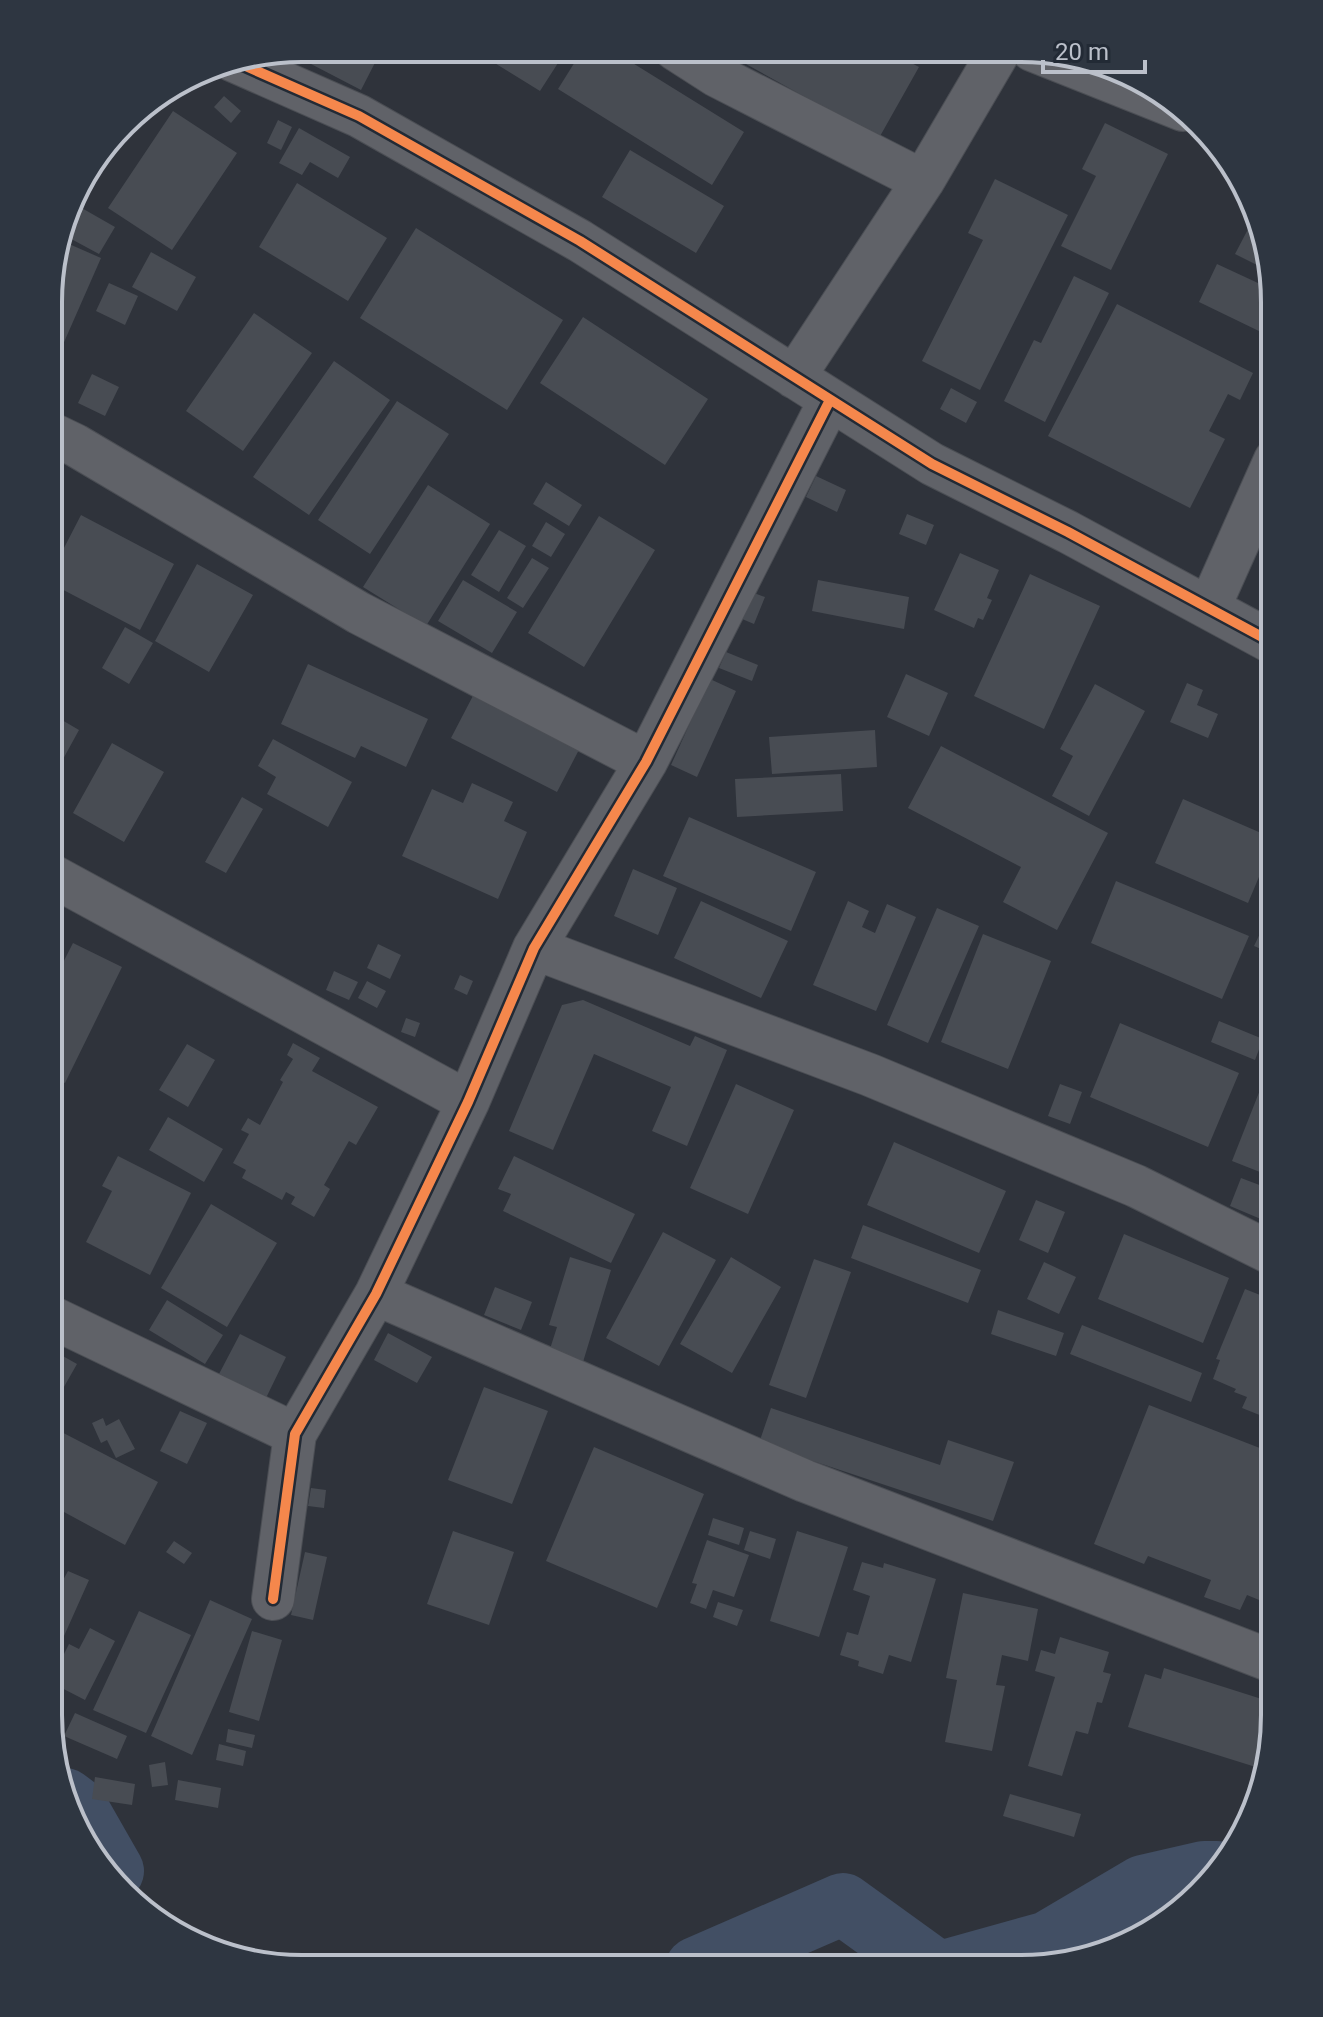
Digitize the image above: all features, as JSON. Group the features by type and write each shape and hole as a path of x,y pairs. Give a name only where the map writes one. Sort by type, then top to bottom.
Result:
{"street":[{"path":"696,62 923,181"},
{"path":"794,377 923,181 993,62"},
{"path":"251,68 359,116 401,139 580,241 932,464 1068,532 1261,636"},
{"path":"1082,70 1134,91"},
{"path":"273,1599 295,1434 376,1294 468,1102 534,948 646,762 830,400"},
{"path":"62,439 359,613 646,762"},
{"path":"1209,608 1261,492"},
{"path":"62,881 468,1102"},
{"path":"534,948 870,1075 1136,1186 1260,1248"},
{"path":"376,1294 805,1481 1260,1657"},
{"path":"62,1322 295,1434"}],"building":[{"path":"743,62 910,62 919,67 879,138"},
{"path":"309,63 375,63 361,90"},
{"path":"494,63 558,63 540,91"},
{"path":"574,63 632,63 744,132 712,185 558,89"},
{"path":"224,96 241,111 231,123 214,107"},
{"path":"173,111 237,153 172,250 108,208"},
{"path":"278,120 292,127 281,150 267,143"},
{"path":"1105,123 1168,154 1111,270 1061,246 1096,176 1082,169"},
{"path":"299,128 350,157 338,178 310,162 302,175 279,163"},
{"path":"630,150 724,206 696,253 602,197"},
{"path":"995,179 1068,215 980,390 922,361 983,240 968,233"},
{"path":"297,183 387,238 348,301 259,247"},
{"path":"82,208 115,227 99,254 70,239"},
{"path":"416,228 563,320 507,410 360,318"},
{"path":"1249,228 1258,266 1235,254"},
{"path":"69,244 101,258 62,347 64,270"},
{"path":"151,252 196,277 177,311 132,287"},
{"path":"1217,264 1260,284 1261,332 1199,302"},
{"path":"1074,276 1109,293 1045,422 1004,401 1034,340 1041,343"},
{"path":"109,283 138,296 125,325 96,311"},
{"path":"1117,304 1253,373 1240,400 1228,394 1209,431 1225,439 1190,508 1048,436"},
{"path":"254,313 312,353 243,451 186,411"},
{"path":"583,317 708,399 665,465 540,383"},
{"path":"334,361 390,400 309,515 253,477"},
{"path":"92,374 119,387 105,416 78,403"},
{"path":"951,388 977,402 966,423 940,409"},
{"path":"397,401 449,434 370,554 318,520"},
{"path":"816,476 846,490 837,512 806,497"},
{"path":"546,482 582,505 569,526 533,504"},
{"path":"428,485 490,524 426,626 363,587"},
{"path":"907,514 934,525 926,545 899,534"},
{"path":"81,515 174,564 140,630 62,589 62,552"},
{"path":"599,516 655,550 584,667 528,633"},
{"path":"546,522 565,534 551,557 532,546"},
{"path":"499,530 526,546 499,592 471,575"},
{"path":"960,553 999,570 987,598 992,600 983,620 978,618 974,628 934,610"},
{"path":"532,558 549,568 523,608 507,598"},
{"path":"197,564 253,595 209,672 155,641"},
{"path":"1030,574 1100,606 1044,729 974,696"},
{"path":"463,580 517,612 492,653 438,621"},
{"path":"818,580 909,597 904,629 812,611"},
{"path":"746,590 765,597 754,624 735,616"},
{"path":"125,627 153,643 129,684 102,668"},
{"path":"726,652 758,665 752,681 719,668"},
{"path":"308,664 428,719 406,767 361,746 355,758 281,724"},
{"path":"906,674 948,693 929,736 887,717"},
{"path":"710,679 736,691 697,777 671,765"},
{"path":"1187,683 1203,690 1197,705 1218,714 1208,738 1170,722"},
{"path":"1095,684 1145,711 1089,816 1052,796 1073,756 1060,749"},
{"path":"476,690 582,744 557,792 451,738"},
{"path":"62,720 79,730 62,761"},
{"path":"875,730 877,767 772,774 769,737"},
{"path":"273,739 352,782 328,827 267,794 276,777 258,766"},
{"path":"112,743 164,772 124,842 73,813"},
{"path":"941,746 1108,833 1057,930 1003,902 1021,867 908,808"},
{"path":"841,774 843,811 737,817 735,779"},
{"path":"472,783 513,802 504,821 527,832 498,899 402,856 432,789 463,803"},
{"path":"242,797 263,809 226,873 205,862"},
{"path":"1183,799 1261,833 1261,873 1248,903 1155,863"},
{"path":"689,817 816,872 791,931 663,876"},
{"path":"633,869 677,888 658,935 614,916"},
{"path":"1116,881 1249,936 1222,999 1091,943"},
{"path":"701,901 788,941 761,998 674,958"},
{"path":"848,901 869,911 862,927 875,933 887,904 916,917 876,1011 813,985"},
{"path":"937,908 979,926 928,1043 887,1025"},
{"path":"1261,932 1261,949 1254,946"},
{"path":"983,934 1051,961 1008,1069 941,1042"},
{"path":"73,943 122,967 65,1083 62,1082 62,965"},
{"path":"378,944 401,955 390,979 367,968"},
{"path":"334,971 358,982 349,1000 326,990"},
{"path":"460,975 473,981 467,995 454,989"},
{"path":"367,981 386,991 377,1008 358,998"},
{"path":"583,1000 690,1046 695,1036 727,1050 687,1146 652,1131 671,1087 594,1054 553,1150 509,1131 562,1005"},
{"path":"406,1018 420,1023 415,1037 401,1032"},
{"path":"1219,1021 1260,1038 1255,1060 1211,1042"},
{"path":"1120,1023 1239,1073 1208,1147 1090,1097"},
{"path":"293,1043 320,1058 312,1071 378,1107 356,1145 349,1141 324,1185 330,1189 314,1217 291,1204 295,1197 286,1192 282,1200 242,1178 246,1170 233,1163 249,1134 241,1130 248,1118 260,1125 283,1082 280,1080 293,1059 287,1055"},
{"path":"187,1044 215,1060 188,1107 159,1090"},
{"path":"736,1084 794,1110 748,1214 690,1188"},
{"path":"1060,1084 1082,1092 1070,1124 1048,1116"},
{"path":"1260,1090 1260,1172 1232,1161"},
{"path":"168,1117 223,1149 204,1182 149,1150"},
{"path":"894,1142 1006,1191 979,1253 867,1205"},
{"path":"118,1156 191,1193 150,1275 86,1242 112,1191 102,1186"},
{"path":"514,1156 635,1214 611,1263 503,1211 511,1194 498,1189"},
{"path":"1241,1178 1260,1185 1260,1219 1230,1206"},
{"path":"1036,1200 1065,1212 1048,1253 1019,1240"},
{"path":"211,1204 277,1243 227,1327 161,1288"},
{"path":"863,1225 981,1270 968,1303 851,1258"},
{"path":"663,1232 716,1260 659,1366 606,1338"},
{"path":"1124,1234 1229,1278 1203,1343 1098,1299"},
{"path":"570,1257 611,1270 583,1362 549,1352 557,1327 549,1325"},
{"path":"731,1257 781,1287 732,1373 680,1344"},
{"path":"814,1259 851,1272 806,1398 769,1385"},
{"path":"1044,1262 1076,1277 1059,1314 1027,1299"},
{"path":"495,1287 532,1302 521,1330 484,1315"},
{"path":"1245,1289 1260,1295 1260,1415 1242,1408 1247,1397 1213,1379 1220,1360 1216,1359"},
{"path":"167,1300 223,1335 205,1364 149,1330"},
{"path":"998,1310 1064,1333 1056,1356 991,1334"},
{"path":"1082,1325 1202,1373 1191,1402 1070,1354"},
{"path":"388,1333 432,1357 417,1383 374,1360"},
{"path":"240,1334 286,1357 266,1398 219,1374"},
{"path":"62,1356 77,1364 62,1390"},
{"path":"484,1387 548,1411 512,1504 448,1480"},
{"path":"1149,1405 1260,1448 1260,1600 1247,1595 1240,1610 1204,1597 1211,1580 1148,1556 1144,1564 1094,1544"},
{"path":"771,1408 940,1465 948,1440 1014,1462 993,1521 759,1443"},
{"path":"180,1411 207,1423 187,1464 160,1451"},
{"path":"103,1418 106,1426 119,1419 135,1449 116,1458 107,1440 101,1443 92,1423"},
{"path":"62,1432 158,1482 125,1545 62,1511"},
{"path":"594,1447 704,1494 657,1608 546,1561"},
{"path":"311,1488 326,1490 324,1508 308,1506"},
{"path":"713,1518 744,1528 739,1545 708,1535"},
{"path":"453,1531 514,1552 489,1625 427,1604"},
{"path":"750,1531 776,1539 770,1559 744,1550"},
{"path":"797,1531 848,1547 819,1637 770,1621"},
{"path":"707,1540 749,1555 734,1597 713,1590 706,1609 690,1603 697,1584 692,1583"},
{"path":"174,1541 192,1553 184,1564 166,1552"},
{"path":"305,1552 327,1557 313,1620 291,1615"},
{"path":"862,1562 883,1568 884,1563 936,1579 911,1662 889,1655 883,1674 858,1666 859,1661 840,1655 847,1632 858,1635 870,1596 853,1590"},
{"path":"68,1571 89,1580 62,1641 62,1582"},
{"path":"963,1593 1038,1609 1028,1661 1002,1655 996,1685 1005,1686 992,1751 945,1742 957,1680 946,1678"},
{"path":"210,1600 252,1619 192,1755 151,1736"},
{"path":"718,1602 743,1610 737,1626 713,1617"},
{"path":"139,1611 191,1635 146,1733 93,1710"},
{"path":"90,1628 115,1641 85,1700 62,1688 62,1658 69,1644 79,1649"},
{"path":"252,1631 282,1640 259,1721 229,1712"},
{"path":"1060,1637 1109,1652 1103,1672 1111,1674 1102,1703 1097,1702 1088,1734 1076,1731 1062,1776 1028,1766 1055,1677 1035,1671 1041,1650 1055,1654"},
{"path":"1164,1668 1260,1698 1260,1731 1255,1767 1128,1727 1145,1674 1161,1679"},
{"path":"75,1713 127,1736 117,1759 64,1736"},
{"path":"228,1729 255,1735 252,1748 226,1742"},
{"path":"219,1744 246,1751 243,1766 216,1760"},
{"path":"165,1762 168,1785 152,1787 149,1765"},
{"path":"95,1777 135,1784 132,1805 92,1799"},
{"path":"178,1780 221,1788 218,1808 175,1800"},
{"path":"1010,1794 1081,1814 1074,1837 1003,1816"}],"waterway":[{"path":"1001,1955 1048,1942 1143,1886 1201,1873"},
{"path":"726,1955 843,1904 914,1955"}],"cycle path":[{"path":"251,68 359,116 580,241 932,464 1068,532 1261,636"},
{"path":"273,1599 295,1434 376,1294 468,1102 534,948 646,762 830,400"}]}
